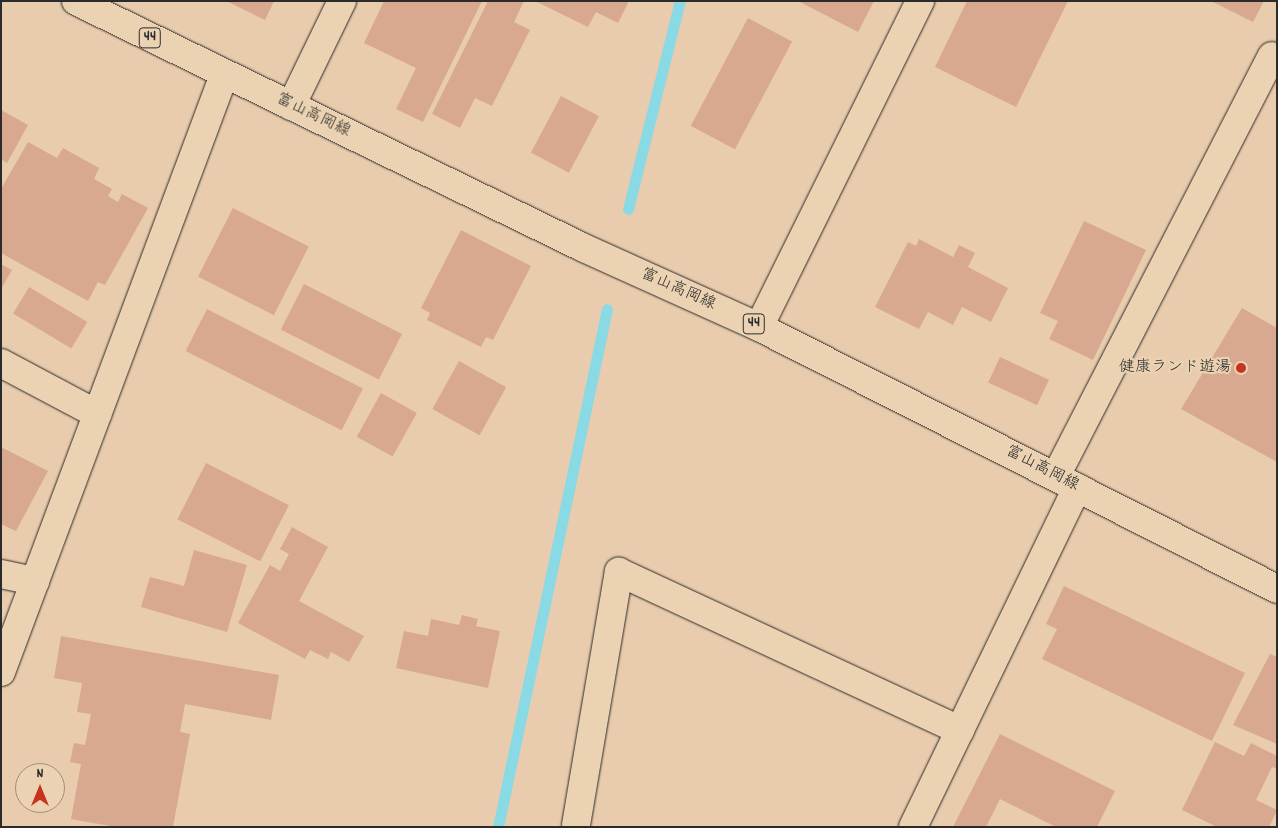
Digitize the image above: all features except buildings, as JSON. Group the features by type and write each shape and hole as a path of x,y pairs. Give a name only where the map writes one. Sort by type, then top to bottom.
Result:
{"street":[{"name":"富山高岡線","path":"76,1 104,8 224,74 584,248 759,327 1277,589"},
{"path":"291,106 342,1"},
{"path":"759,327 920,1"},
{"path":"913,827 960,730 1067,482 1275,53"},
{"path":"1,672 224,74"},
{"path":"1,363 97,414"},
{"path":"577,826 619,572 960,730"},
{"path":"1,574 35,581"}],"waterway":[{"path":"628,209 680,1"},
{"path":"498,827 607,309"}],"place":[{"name":"健康ランド遊湯","path":"1241,368"}]}
